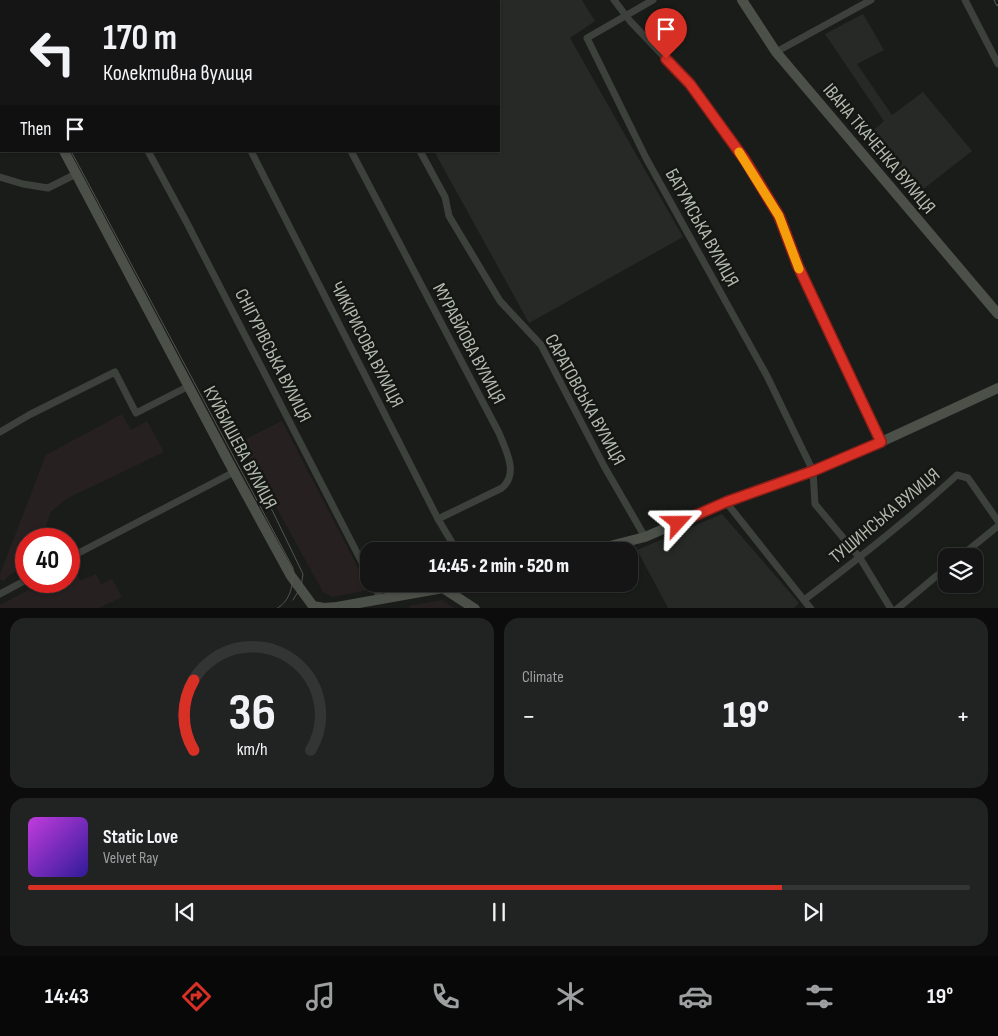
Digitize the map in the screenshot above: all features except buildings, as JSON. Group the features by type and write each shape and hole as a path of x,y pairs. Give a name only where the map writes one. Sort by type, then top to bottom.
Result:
{"main road":[{"name":"ІВАНА ТКАЧЕНКА ВУЛИЦЯ","path":"742,0 776,52 998,314"},
{"name":"КУЙБИШЕВА ВУЛИЦЯ","path":"65,152 234,472 310,607 337,607 420,592"},
{"path":"625,542 645,537 726,502 813,471 998,388"},
{"path":"450,592 476,608"}],"street":[{"path":"614,0 626,16 690,84 745,160 779,216 798,266 881,442"},
{"path":"626,16 653,0"},
{"path":"776,52 871,0"},
{"path":"965,0 998,64"},
{"name":"БАТУМСЬКА ВУЛИЦЯ","path":"626,16 587,38 646,158 766,376 813,471"},
{"name":"СНІГУРІВСЬКА ВУЛИЦЯ","path":"149,152 192,232 360,559"},
{"name":"ЧИКІРИСОВА ВУЛИЦЯ","path":"252,152 438,519 452,542"},
{"name":"МУРАВЙОВА ВУЛИЦЯ","path":"351,152 499,433 512,471 509,482 502,488 438,519"},
{"name":"САРАТОВСЬКА ВУЛИЦЯ","path":"421,152 445,197 449,216 500,301 541,345 604,466 645,537"},
{"path":"0,177 23,184 48,188 76,174"},
{"path":"0,432 29,415 115,372 136,413 189,386"},
{"path":"813,471 815,504 860,558 892,608"},
{"path":"80,552 234,472"},
{"name":"ТУШИНСЬКА ВУЛИЦЯ","path":"804,600 911,517 957,475 968,478 998,521"},
{"path":"726,502 812,608"},
{"path":"971,548 998,526"},
{"path":"897,608 938,575"},
{"path":"0,594 15,586"},
{"path":"377,592 381,599"}],"shaded area":[{"path":"500,0 582,0 595,21 570,38 683,237 529,323 435,152 500,152"},
{"path":"863,14 884,50 857,64 892,115 923,92 972,151 917,194 868,135 884,121 825,34"},
{"path":"122,414 131,430 147,421 164,452 66,499 51,512 46,526 47,528 18,528 46,455"},
{"path":"282,421 360,571 360,592 332,597 323,592 240,442"},
{"path":"722,514 799,603 794,608 668,608 638,550"},
{"path":"15,535 15,572 4,581 0,579 0,574"},
{"path":"96,574 101,584 112,579 122,597 99,608 0,608 0,605 22,593 80,593 80,581"},
{"path":"442,600 454,608 410,608 409,606"}],"tram line":[{"path":"72,152 293,568 292,586 285,601 277,608"},
{"path":"217,409 273,512 303,574 301,587 293,600"}],"railway":[{"path":"996,0 998,4"}],"slow traffic":[{"path":"739,152 779,216 799,269"}],"route":[{"path":"666,59 690,84 745,160 779,216 798,266 881,442 813,471 726,502 678,523"}]}
